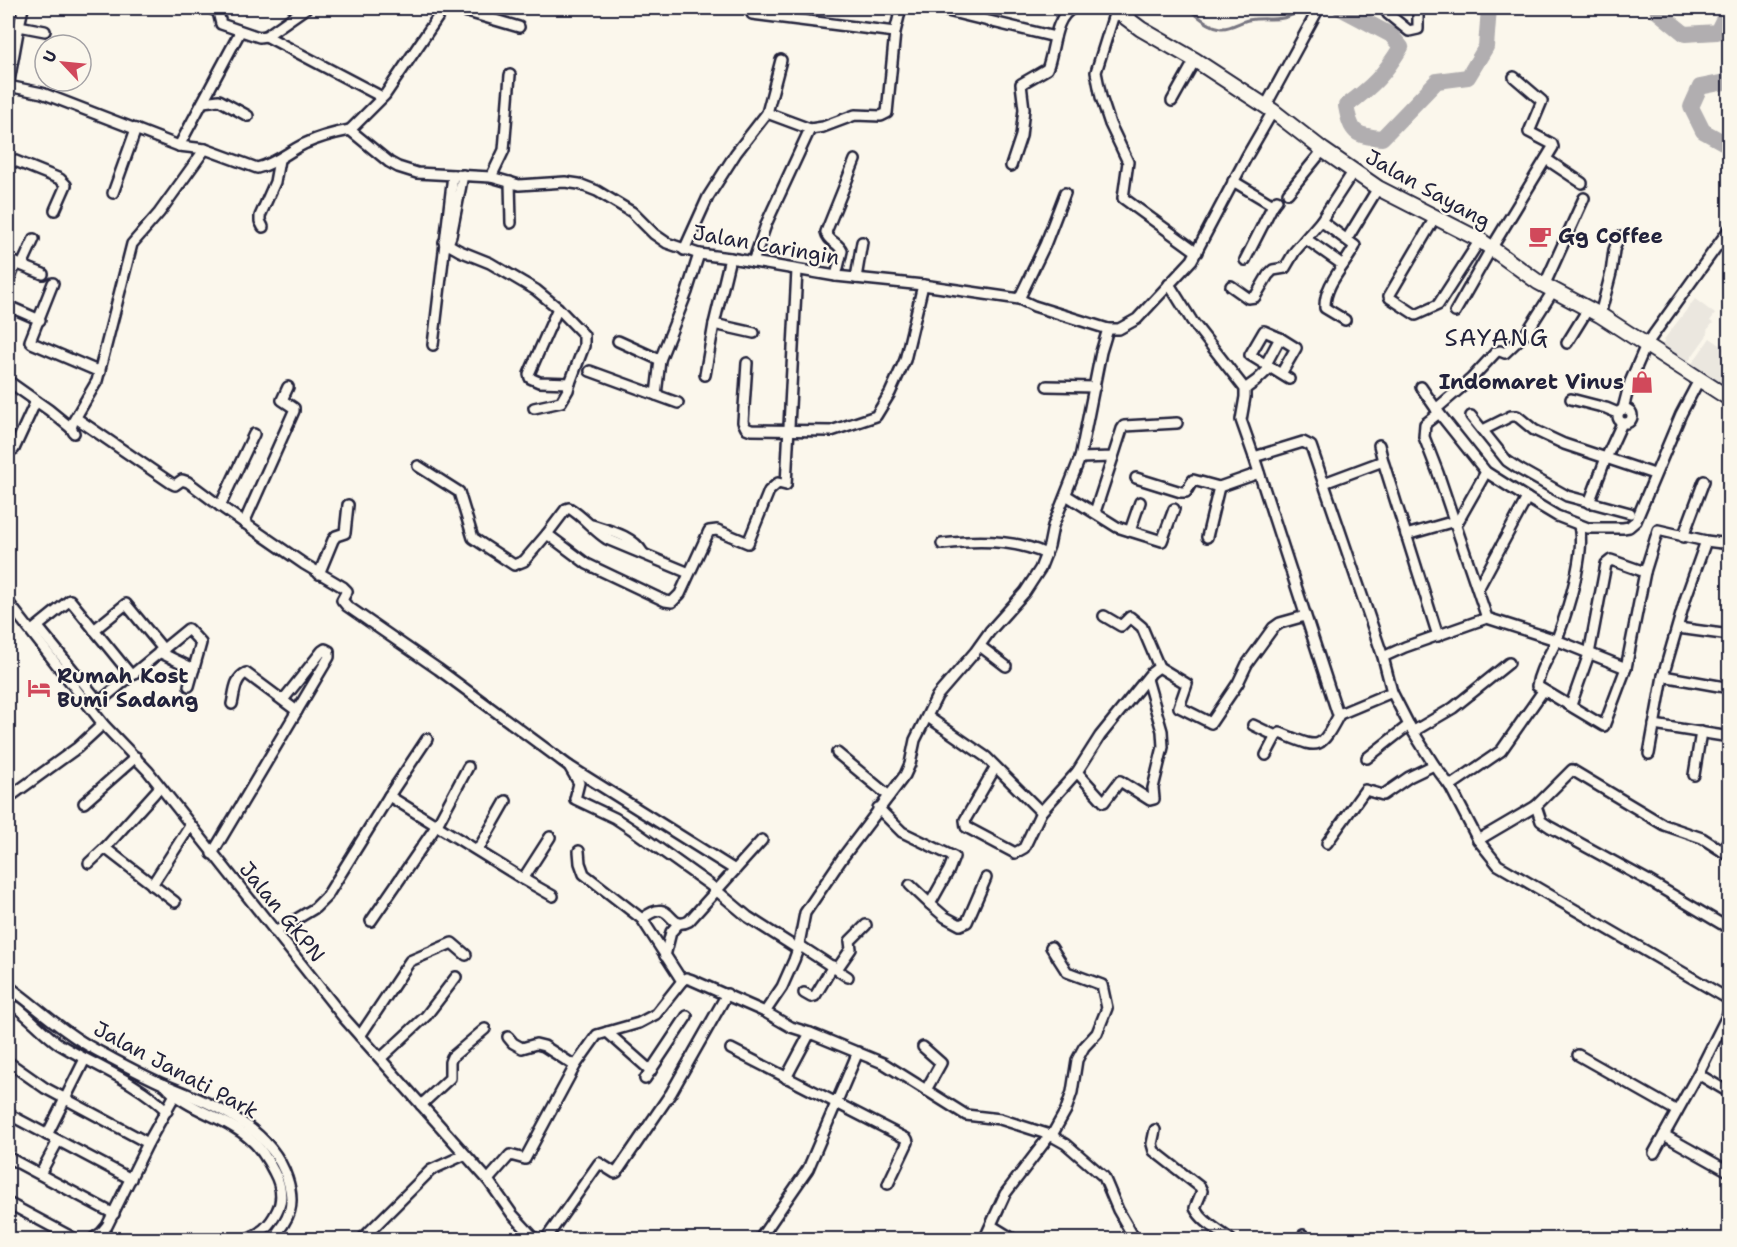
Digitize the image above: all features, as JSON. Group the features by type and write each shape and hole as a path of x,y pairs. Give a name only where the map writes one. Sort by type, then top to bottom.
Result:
{"main road":[{"name":"Jalan Sayang","path":"1114,9 1155,38 1196,60 1269,109 1378,188 1436,216 1486,244 1548,288 1594,312 1646,349 1730,399"}],"street":[{"path":"23,8 8,87 42,93 179,146 205,148 257,168 279,160 318,138 350,130 382,97 444,8"},
{"path":"216,9 220,23 258,37 266,36 306,8"},
{"path":"454,8 519,27"},
{"path":"767,113 810,129 823,128 855,115 881,116 887,113 895,32 901,8"},
{"path":"935,8 1055,37"},
{"path":"1011,166 1021,136 1024,110 1021,84 1047,69 1055,37 1067,10 1073,8"},
{"path":"765,1012 782,987 799,947 805,913 817,892 889,796 910,764 915,740 937,696 1025,592 1040,569 1053,526 1080,458 1101,352 1108,329 1119,329 1130,324 1188,265 1197,252 1319,8"},
{"path":"1385,8 1388,14 1409,31 1418,29 1418,13"},
{"path":"1114,9 1096,72 1110,124 1128,162 1123,198 1197,252"},
{"path":"752,14 895,32"},
{"path":"19,26 45,31"},
{"path":"179,146 240,32"},
{"path":"266,36 382,97"},
{"path":"684,250 708,197 735,153 767,113 781,60"},
{"path":"1172,101 1196,60"},
{"path":"490,177 504,150 510,75"},
{"path":"1436,216 1389,296 1416,315 1438,305 1486,244 1553,147 1552,144 1529,131 1542,101 1514,77"},
{"path":"203,102 219,100 248,116"},
{"path":"113,193 136,129"},
{"path":"753,262 767,222 810,129"},
{"name":"Jalan Caringin","path":"350,130 398,167 417,173 490,177 519,185 565,182 579,184 597,191 632,212 654,234 667,243 699,254 836,276 1019,298 1034,306 1108,329"},
{"path":"8,381 72,431 76,418 100,372 132,244 159,213 205,148"},
{"path":"1288,193 1323,150"},
{"path":"8,158 60,179 66,185 55,210"},
{"path":"1546,159 1582,183"},
{"path":"263,227 260,216 275,182 279,160"},
{"path":"836,276 842,250 839,245 830,240 826,232 855,160"},
{"path":"1231,286 1248,298 1256,297 1273,270 1285,268 1295,251 1321,221 1353,172"},
{"path":"433,345 446,244 458,175"},
{"path":"1233,181 1275,202 1245,260"},
{"path":"510,182 512,223"},
{"path":"1347,239 1378,188"},
{"path":"1019,298 1045,244 1065,194"},
{"path":"1487,618 1424,437 1425,424 1496,352 1505,353 1527,332 1548,288 1584,198"},
{"path":"1321,221 1355,246 1329,288 1325,303 1325,308 1345,320"},
{"path":"1620,411 1630,381 1646,349 1730,228"},
{"path":"1646,349 1730,236"},
{"path":"1567,343 1594,312 1611,273 1614,250 1619,237"},
{"path":"8,283 15,263 34,239"},
{"path":"1306,239 1343,265"},
{"path":"856,278 862,242"},
{"path":"446,244 490,263 536,290 558,308 584,335 584,346 568,390 561,402 534,408"},
{"path":"1455,312 1486,244"},
{"path":"656,395 660,360 687,292 699,254"},
{"path":"705,375 714,324 730,258"},
{"path":"15,263 43,274"},
{"path":"548,534 587,564 665,601 672,602 677,598 709,531 717,530 748,543 769,491 778,483 786,485 797,270"},
{"path":"53,283 30,341 100,372"},
{"path":"1169,284 1192,321 1245,389 1241,420 1335,709 1340,712"},
{"path":"747,363 743,422 746,428 751,430 831,431 876,416 890,393 905,360 923,285"},
{"path":"8,306 40,320"},
{"path":"558,308 529,374 530,378 539,382 570,383"},
{"path":"714,324 754,333"},
{"path":"1263,331 1280,338 1300,350 1285,377 1250,354 1263,331"},
{"path":"1245,389 1256,381 1268,365 1280,338"},
{"path":"618,341 660,360"},
{"path":"590,371 678,403"},
{"path":"1421,387 1486,472 1527,498 1580,526 1598,529 1629,527 1636,521 1654,474 1699,380"},
{"path":"1047,386 1095,387"},
{"path":"245,521 294,411 294,408 282,400 288,387"},
{"path":"1571,399 1620,411 1628,410 1632,417 1628,423 1622,423 1589,503"},
{"path":"14,449 36,401"},
{"path":"1483,430 1511,416 1517,416 1534,430 1564,444 1654,474"},
{"path":"1471,417 1507,460 1519,469 1568,496 1630,513"},
{"path":"76,418 171,483 175,485 185,480 319,574 346,589 342,600 347,606 438,669 569,766 735,870"},
{"path":"1095,512 1124,426 1177,423"},
{"path":"221,504 254,434"},
{"path":"1254,457 1303,442 1311,446 1383,657 1392,692 1434,765 1450,786 1478,840 1498,865 1730,1000"},
{"path":"1379,445 1438,636"},
{"path":"1080,458 1113,457"},
{"path":"1324,483 1383,461"},
{"path":"418,466 459,492 473,538 514,565 524,561 566,509 571,509 607,539 689,573"},
{"path":"1136,478 1186,492 1193,480 1219,487 1259,472"},
{"path":"1406,535 1455,523 1486,472"},
{"path":"1683,537 1704,481"},
{"path":"1207,537 1219,487"},
{"path":"1066,495 1113,524 1162,541 1174,509"},
{"path":"1478,589 1527,498"},
{"path":"1130,531 1140,502"},
{"path":"319,574 333,540 336,536 345,533 348,504"},
{"path":"1580,526 1581,546 1569,599 1556,640 1537,686 1604,726 1626,668 1645,572 1658,530 1706,542 1730,544"},
{"path":"942,544 976,541 1021,546 1046,554"},
{"path":"1649,754 1663,676 1706,542"},
{"path":"1571,705 1589,654 1606,564 1611,560 1645,572"},
{"path":"131,675 70,600 34,630 99,702 188,629 201,643 189,686"},
{"name":"Jalan GKPN","path":"8,602 34,630 103,724 136,757 360,1036 488,1180 512,1214 536,1239"},
{"path":"94,630 126,604 161,651 194,669"},
{"path":"1104,616 1121,626 1132,617 1142,627 1159,667 1187,684 1179,707 1212,722 1238,683 1247,664 1273,628 1280,623 1305,616"},
{"path":"1383,657 1487,618 1556,640 1626,668"},
{"path":"1678,628 1730,635"},
{"path":"980,646 1006,666"},
{"path":"212,854 329,657 329,651 325,649 322,651 283,700"},
{"path":"1367,759 1412,728 1454,708 1509,663"},
{"path":"995,768 965,820 966,827 1018,852 1024,848 1041,812 1077,772 1100,736 1159,667"},
{"path":"232,704 237,682 240,676 246,673 297,711"},
{"path":"1663,676 1730,688"},
{"path":"1077,772 1104,802 1120,782 1150,800 1154,799 1153,788 1162,747 1162,731 1147,679"},
{"path":"1450,786 1501,751 1543,691"},
{"path":"1266,755 1280,733 1313,746 1321,743 1329,734 1340,712 1392,692"},
{"path":"928,717 986,757 1041,812"},
{"path":"8,798 77,748 103,724"},
{"path":"1253,724 1276,736"},
{"path":"1654,725 1730,737"},
{"path":"1694,775 1701,732"},
{"path":"275,932 322,902 427,739"},
{"path":"837,753 889,796"},
{"path":"84,803 136,757"},
{"path":"1327,843 1365,790 1383,795 1409,777 1434,765"},
{"path":"569,766 579,783 575,799 615,818 762,927 848,977"},
{"path":"371,921 437,825 468,767"},
{"path":"1478,840 1536,806 1572,770 1664,825 1702,838 1726,853 1730,838"},
{"path":"89,863 160,787"},
{"path":"389,796 553,896"},
{"path":"478,850 506,801"},
{"path":"1536,806 1541,821 1550,827 1730,928"},
{"path":"878,808 902,832 954,857 930,904"},
{"path":"152,885 190,826"},
{"path":"523,879 550,837"},
{"path":"642,919 653,910 658,910 664,911 679,923 684,924 762,840"},
{"path":"105,848 175,902"},
{"path":"579,851 584,874 642,919 682,981"},
{"path":"910,885 945,916 963,924 967,922 986,878"},
{"path":"664,956 671,932 679,923"},
{"path":"804,993 811,997 815,996 851,949 850,941 866,925"},
{"path":"360,1036 410,961 452,943 466,955"},
{"path":"984,1239 1005,1194 1051,1135 1066,1110 1072,1092 1077,1060 1096,1033 1107,1008 1102,985 1067,972 1051,947"},
{"path":"381,1058 426,1016 456,977"},
{"path":"488,1180 510,1155 525,1159 575,1066 597,1035 639,1023 656,1014 686,978 727,994 790,1027 883,1063 966,1115 1000,1119 1051,1135 1066,1143 1104,1177 1118,1210 1133,1236 1138,1239"},
{"name":"Jalan Janati Park","path":"8,986 68,1032 93,1048 177,1093 246,1125 261,1137 283,1165 290,1187 292,1205 289,1216 271,1239"},
{"path":"545,1239 599,1163 617,1172 671,1093 727,994"},
{"path":"8,1012 10,1007 16,1007 43,1033 144,1091 167,1111"},
{"path":"1654,1153 1730,1010"},
{"path":"606,1032 648,1075 687,1016"},
{"path":"421,1105 450,1078 452,1057 485,1029"},
{"path":"786,1078 810,1033"},
{"path":"508,1036 513,1043 522,1048 536,1044 544,1046 575,1066"},
{"path":"923,1047 941,1063 926,1090"},
{"path":"731,1049 907,1139 908,1142 888,1184"},
{"path":"759,1239 808,1169 858,1052"},
{"path":"1578,1055 1677,1111"},
{"path":"47,1135 85,1059"},
{"path":"8,1062 64,1099 148,1143"},
{"path":"1698,1074 1730,1093"},
{"path":"91,1239 101,1233 114,1214 148,1143 177,1093 251,1139 267,1159 279,1181 282,1192 281,1204 270,1225 261,1232 243,1239"},
{"path":"8,1114 130,1179"},
{"path":"1155,1130 1152,1144 1154,1151 1200,1187 1202,1191 1197,1211 1208,1223 1231,1239"},
{"path":"1664,1135 1730,1172"},
{"path":"40,1174 58,1141"},
{"path":"361,1239 432,1170 464,1155"},
{"path":"9,1158 114,1214"},
{"path":"8,1203 77,1239"},
{"path":"992,1226 1015,1239"}],"shaded area":[{"path":"1695,299 1715,314 1710,321 1713,323 1707,330 1708,334 1688,362 1663,345 1665,338"},
{"path":"1710,338 1729,351 1729,391 1691,365"}],"waterway":[{"path":"1174,8 1188,10 1216,27 1225,28 1248,20 1282,18 1302,8"},
{"path":"1340,8 1391,35 1401,47 1377,80 1346,106 1350,122 1356,131 1366,136 1382,138 1437,81 1468,77 1486,47 1489,8"},
{"path":"1657,8 1658,12 1685,34 1717,32 1729,8"},
{"path":"1730,81 1700,87 1691,107 1703,131 1730,146"}],"place":[{"name":"Gg Coffee","path":"1540,236"},
{"name":"Indomaret Vinus","path":"1642,382"},
{"name":"Rumah Kost Bumi Sadang","path":"39,688"}],"district":[{"name":"SAYANG","path":"1497,338"}]}
